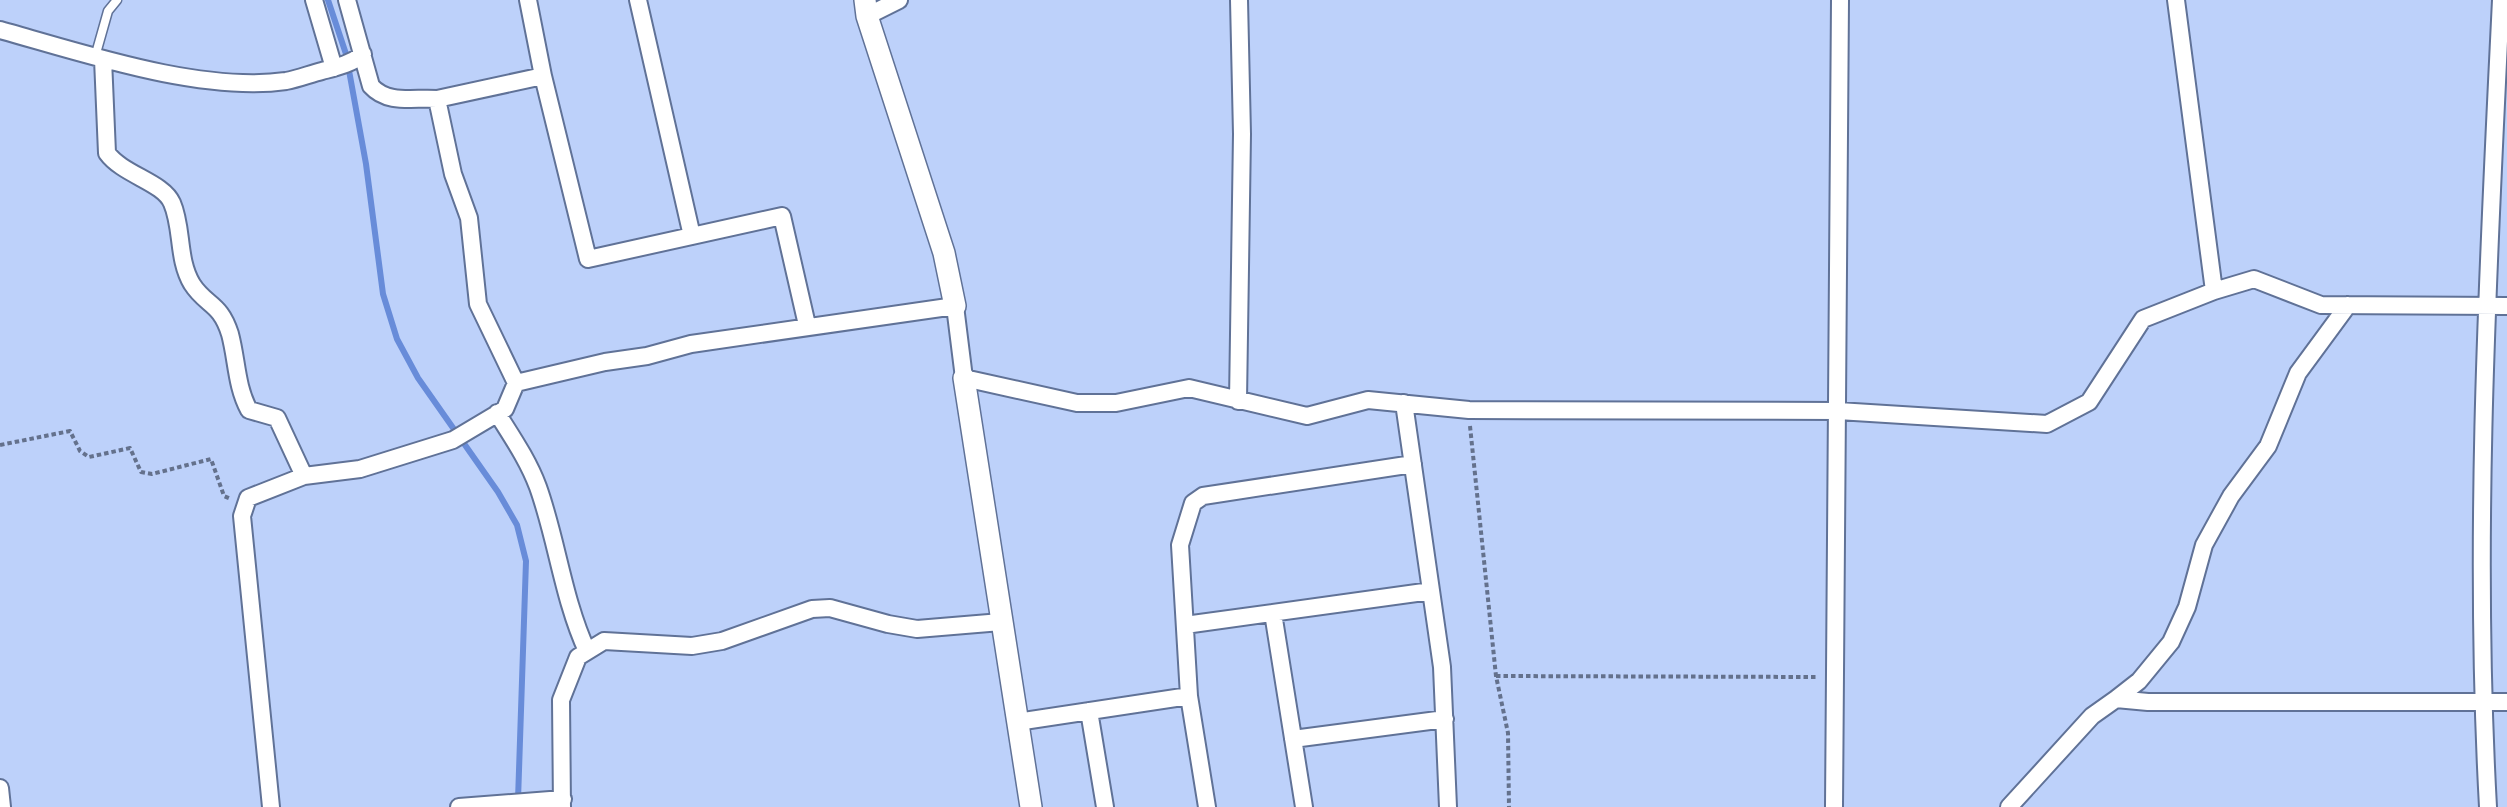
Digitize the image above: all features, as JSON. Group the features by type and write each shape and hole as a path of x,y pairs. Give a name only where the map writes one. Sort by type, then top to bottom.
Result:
{"street":[{"path":"314,0 348,62 378,93 392,98 437,99 543,76"},
{"path":"347,0 348,62"},
{"path":"528,0 543,76 588,259 782,216 807,325"},
{"path":"638,0 692,236"},
{"path":"899,0 866,8 944,253 955,306 1001,622 1031,807"},
{"path":"1238,401 1242,134 1239,0"},
{"path":"1834,807 1837,677 1840,0"},
{"path":"2176,0 2214,291"},
{"path":"2488,807 2482,702 2486,306 2501,0"},
{"path":"0,30 99,58 179,75 235,82 286,81 348,62"},
{"path":"99,58 107,153 115,165 157,187 172,202 181,254 192,284 221,312 230,335 240,394 249,410 277,418 304,476"},
{"path":"271,807 242,516 248,498 304,476 360,469 458,436 505,409 516,383 478,304 469,218 453,174 437,99"},
{"path":"964,378 1077,403 1116,403 1189,388 1307,416 1368,400 1469,410 1838,411 2047,424 2089,402 2143,320 2214,291 2254,279 2321,305 2507,306"},
{"path":"2010,807 2092,716 2139,681 2171,642 2187,607 2204,545 2231,496 2268,446 2298,373 2348,305"},
{"path":"516,383 605,362 647,356 691,344 807,325 955,306"},
{"path":"1404,404 1442,667 1448,807"},
{"path":"497,413 520,449 537,485 554,540 576,628 587,651"},
{"path":"1207,807 1189,696 1180,545 1193,503 1203,496 1413,464"},
{"path":"1185,625 1431,591"},
{"path":"459,807 557,802 561,700 578,657 604,641 692,646 723,641 812,609 830,608 888,624 917,629 1001,622"},
{"path":"1273,613 1304,807"},
{"path":"1017,722 1189,696"},
{"path":"2116,699 2148,702 2507,702"},
{"path":"1089,711 1105,807"},
{"path":"1293,740 1444,719"},
{"path":"0,788 2,807"}],"lane":[{"path":"99,58 108,11 117,0"}],"path":[{"path":"1469,410 1496,676 1508,733 1509,807"},
{"path":"0,445 70,431 80,452 89,457 130,448 141,472 152,474 211,459 224,496 245,506"},
{"path":"1496,676 1837,677"}],"waterway":[{"path":"328,0 346,54 366,164 383,294 397,339 418,378 498,492 517,525 526,561 518,800"}]}
